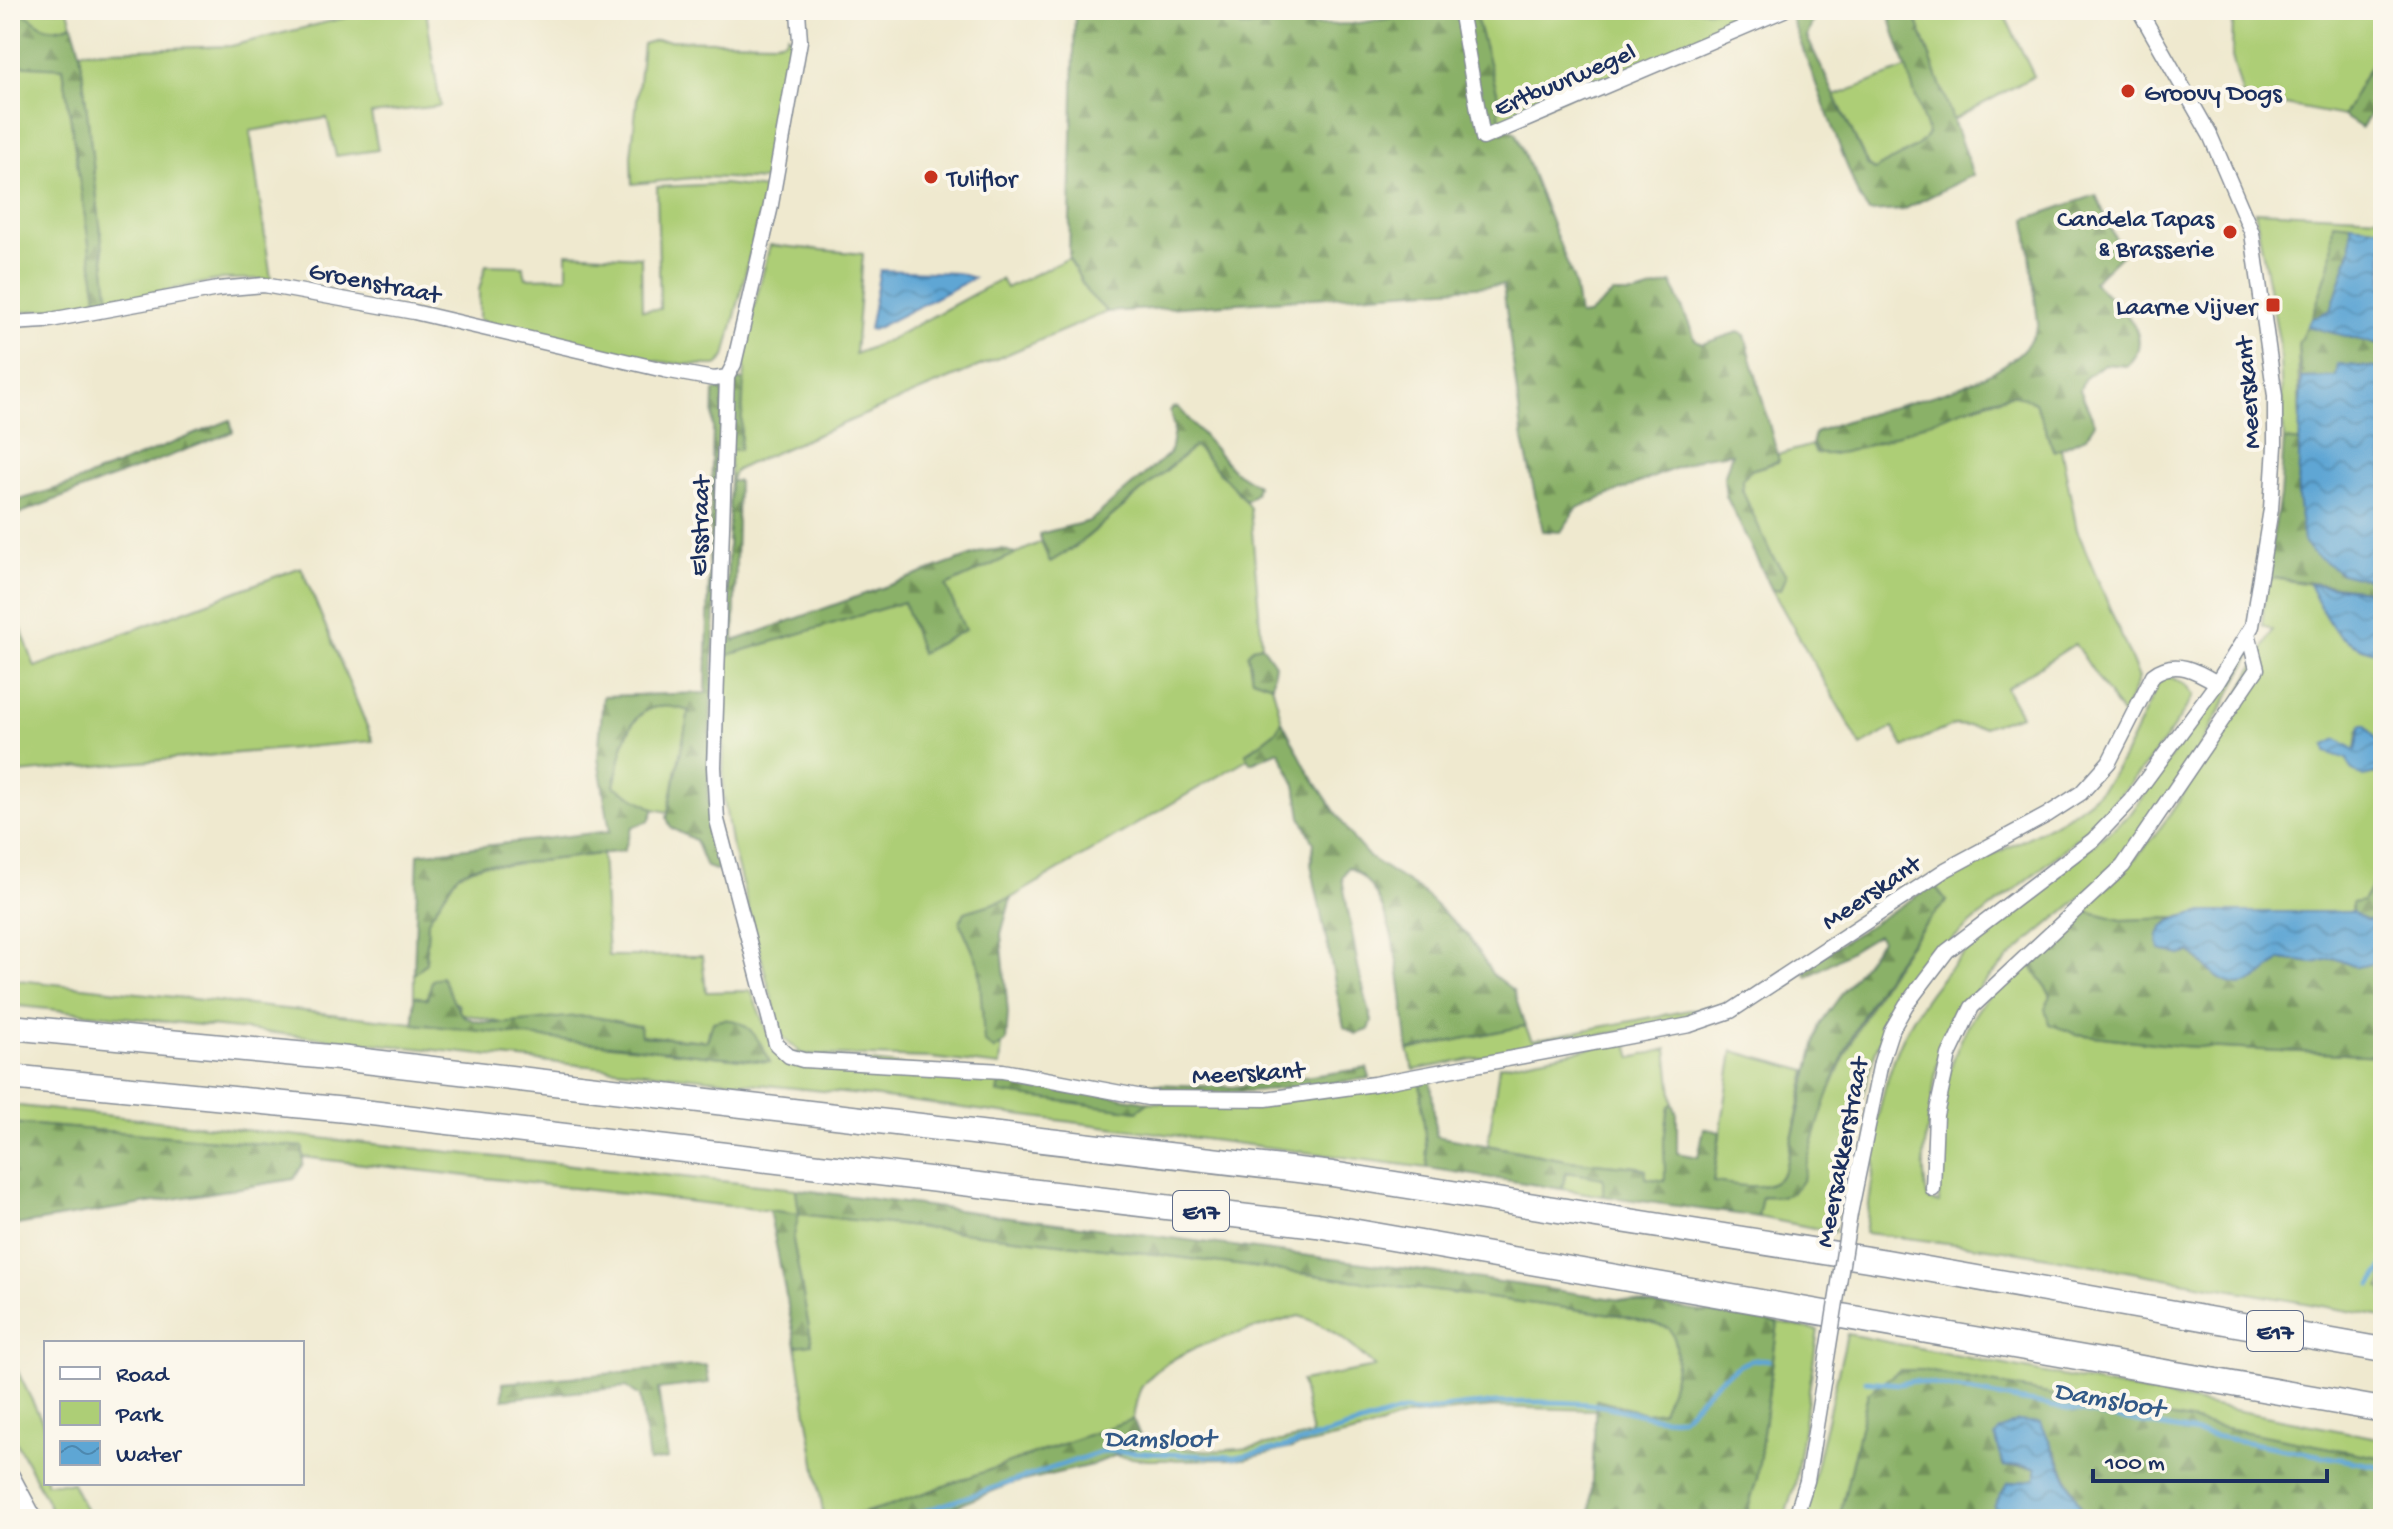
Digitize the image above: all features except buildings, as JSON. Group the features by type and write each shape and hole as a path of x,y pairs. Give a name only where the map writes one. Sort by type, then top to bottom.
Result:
{"highway":[{"name":"E17","path":"10,1027 434,1068 1332,1174 1887,1262 2383,1350"},
{"name":"E17","path":"10,1077 346,1110 1317,1225 2383,1410"}],"main road":[{"path":"10,1476 33,1519"}],"street":[{"name":"Elsstraat","path":"776,1044 717,820 715,794 727,377 734,364 770,210 800,41 798,10"},
{"name":"Ertbuurwegel","path":"1460,10 1483,138 1784,10"},
{"name":"Meerskant","path":"776,1044 789,1056 803,1060 1003,1071 1148,1098 1266,1099 1374,1084 1690,1025 1731,1011 1945,870 2081,793 2109,762 2153,675 2160,669 2191,668 2217,683 2248,633 2258,595 2271,509 2275,396 2252,233 2210,135 2139,10"},
{"name":"Groenstraat","path":"10,323 45,321 218,289 264,285 414,312 664,370 714,379 727,377"},
{"path":"1933,1189 1936,1115 1949,1055 1972,1007 2132,854 2257,669 2248,633"},
{"name":"Meersakkerstraat","path":"1795,1519 1807,1481 1850,1214 1881,1062 1891,1031 1906,1005 1947,951 2093,840 2131,800 2217,683"}],"green space":[{"path":"10,10 26,14 51,29 72,24 80,51 109,302 98,305 63,68 10,65"},
{"path":"19,10 68,10 72,24 50,28 31,20"},
{"path":"376,10 426,10 440,106 371,114 378,150 336,156 327,118 250,131 271,279 223,279 109,302 80,51 231,46"},
{"path":"1075,10 1238,10 1241,27 1352,24 1446,10 1474,10 1498,95 1500,125 1516,133 1574,281 1579,316 1588,315 1613,294 1636,294 1672,283 1695,339 1702,344 1738,332 1745,335 1779,461 1751,470 1742,479 1742,490 1772,556 1786,575 1780,590 1772,590 1726,496 1724,478 1732,453 1703,457 1577,508 1561,532 1543,531 1523,440 1503,285 1107,312 1087,292 1069,258"},
{"path":"1238,10 1307,10 1309,25 1241,27"},
{"path":"1474,10 1771,10 1500,125 1498,95"},
{"path":"1799,10 1811,12 1813,20 1807,37 1868,166 1875,170 1911,150 1928,134 1887,10 1913,10 1973,175 1903,210 1869,212 1858,195 1790,15"},
{"path":"1913,10 2002,10 2034,76 1953,120"},
{"path":"2233,10 2383,10 2383,42 2343,116 2243,97 2232,57"},
{"path":"788,34 792,39 790,57 770,180 703,177 632,184 631,156 643,44 656,40 776,42 785,40"},
{"path":"2383,42 2383,91 2362,128 2343,116"},
{"path":"10,65 63,67 98,305 10,313"},
{"path":"1907,68 1928,134 1911,150 1875,170 1868,166 1835,96"},
{"path":"723,184 766,189 725,357 717,365 627,356 479,320 479,290 486,265 523,266 526,278 567,277 567,253 641,257 642,310 660,309 657,187"},
{"path":"2096,195 2122,254 2093,282 2123,310 2137,332 2139,344 2136,355 2126,366 2104,364 2084,379 2080,390 2095,423 2086,437 2054,451 2035,402 2011,395 1965,408 1855,449 1833,454 1816,453 1812,445 1815,433 1975,380 2004,365 2026,346 2038,323 2026,219"},
{"path":"2255,211 2383,217 2383,228 2333,222 2330,264 2312,318 2298,344 2300,442 2284,440 2279,341"},
{"path":"2333,222 2351,224 2351,248 2331,310 2312,318 2330,264"},
{"path":"770,245 863,254 855,354 889,340 1001,279 1006,288 1069,258 1087,292 1107,312 746,465 735,471 730,481 730,450 740,449 745,367 739,366"},
{"path":"2307,326 2383,346 2383,369 2339,364 2337,377 2301,378 2298,344"},
{"path":"732,380 744,380 740,450 730,450"},
{"path":"723,389 708,795 720,866 716,870 706,867 695,840 671,828 667,818 689,711 653,708 641,714 632,724 614,786 654,809 649,821 632,827 624,851 505,865 483,864 458,874 428,920 426,963 414,974 418,854 610,831 598,758 603,696 706,693 714,391"},
{"path":"2014,394 2035,402 2053,450 2061,448 2077,530 2139,678 2123,716 2075,644 2006,688 2021,715 1984,727 1954,725 1904,747 1893,728 1861,746 1772,590 1780,590 1786,575 1751,517 1742,479 1751,470 1778,462 1777,455 1812,445 1816,453"},
{"path":"1173,407 1179,408 1233,470 1257,485 1255,494 1246,501 1195,446 1076,546 1050,562 1039,534 1090,521 1170,453 1174,429 1170,411"},
{"path":"230,420 233,432 10,517 10,503 71,484"},
{"path":"2284,440 2300,442 2298,498 2367,578 2383,583 2383,592 2266,577 2280,496"},
{"path":"1195,446 1224,474 1250,508 1262,645 1253,647 1248,655 1252,678 1272,685 1282,721 1276,732 1246,753 1249,758 1011,898 965,912 960,922 979,965 994,1050 1002,1045 1000,1066 932,1058 802,1054 782,1037 731,842 723,794 725,656 904,602 921,652 946,586 1041,542 1050,562 1077,546"},
{"path":"730,481 738,481 734,641 984,551 1003,549 1015,554 946,586 965,630 921,653 904,602 725,656"},
{"path":"301,567 373,741 18,773 10,757 10,597 35,667"},
{"path":"2266,577 2309,584 2336,631 2354,644 2383,654 2383,749 2365,725 2358,731 2356,750 2326,752 2338,754 2374,775 2383,772 2383,885 2372,885 2363,902 2352,903 2352,912 2201,912 2175,918 2121,920 2083,910 2153,837 2210,751 2272,630 2262,625"},
{"path":"1262,645 1275,664 1272,685 1252,678 1248,654 1253,647"},
{"path":"2249,648 2254,650 2197,751 2132,847 2084,895 2004,963 1959,1014 1940,1051 1936,1068 1924,1155 1928,1200 1939,1203 1940,1127 1948,1076 1956,1052 1979,1008 2027,959 2076,1034 2180,1046 2383,1056 2383,1281 2380,1288 2383,1289 2383,1317 2020,1252 1865,1233 1875,1162 1870,1161 1882,1099 1900,1045 1927,996 1969,949 2131,813"},
{"path":"2168,676 2186,684 2194,695 2145,766 2064,849 1937,954 1895,1008 1870,1069 1849,1155 1844,1155 1834,1232 1758,1217 1762,1196 1783,1197 1871,1004 1918,934 1947,901 1934,885 2045,829 2086,803 2111,777 2134,737 2160,680"},
{"path":"652,706 673,706 689,711 668,812 654,809 614,786 629,731 642,713"},
{"path":"1282,721 1308,771 1354,840 1370,858 1421,891 1468,936 1493,975 1513,990 1525,1026 1408,1050 1399,976 1388,922 1378,898 1365,879 1348,867 1342,878 1359,972 1372,1021 1369,1030 1356,1034 1344,1027 1311,864 1314,843 1301,817 1296,785 1279,751 1251,763 1246,754 1275,732"},
{"path":"602,854 608,956 702,956 706,992 751,991 775,1051 1001,1077 999,1093 1137,1111 1149,1102 1248,1106 1420,1082 1428,1168 870,1096 10,1005 10,979 769,1062 752,1034 741,1025 724,1019 708,1031 707,1041 502,1023 460,1013 458,1004 429,991 427,999 414,996 414,974 426,963 428,920 458,874 483,864 505,865"},
{"path":"1934,885 1947,901 1920,931 1874,995 1839,1066 1803,1179 1786,1195 1762,1196 1758,1217 1603,1196 1603,1178 1566,1172 1562,1189 1428,1168 1420,1082 1431,1079 1436,1136 1571,1161 1638,1167 1646,1170 1646,1178 1665,1181 1664,1140 1669,1106 1673,1104 1677,1114 1677,1153 1698,1157 1704,1128 1720,1132 1713,1182 1754,1186 1772,1183 1785,1169 1820,1024 1881,940 1877,935 1808,977 1802,968"},
{"path":"2373,885 2383,885 2383,921 2366,920 2352,912 2352,903 2363,901"},
{"path":"1011,898 1001,934 1008,1013 1006,1042 994,1050 984,1042 979,965 960,922 965,912"},
{"path":"2083,910 2121,920 2175,918 2164,926 2160,950 2181,955 2190,952 2220,979 2275,965 2281,959 2313,963 2334,958 2356,967 2383,962 2383,1056 2180,1046 2076,1034 2049,1024 2045,1009 2051,995 2027,959"},
{"path":"441,977 459,1011 472,1020 503,1023 592,1017 640,1026 641,1036 707,1041 713,1022 733,1021 749,1029 770,1062 414,1024 414,996 427,999 432,980"},
{"path":"1706,1007 1706,1015 1414,1070 1408,1050 1525,1026 1532,1040"},
{"path":"1627,1041 1632,1058 1667,1049 1673,1104 1669,1106 1664,1140 1666,1181 1646,1178 1638,1167 1571,1161 1488,1145 1499,1066"},
{"path":"1733,1051 1807,1071 1785,1169 1772,1183 1763,1186 1713,1182"},
{"path":"1367,1068 1370,1078 1278,1089 1188,1093 1126,1090 1128,1083 1233,1087"},
{"path":"1001,1077 1149,1102 1137,1111 998,1093"},
{"path":"10,1105 796,1189 799,1214 1138,1252 1619,1315 1669,1328 1676,1347 1675,1369 1662,1412 1645,1413 1597,1400 1596,1410 1492,1407 1406,1416 1365,1431 1245,1459 1148,1460 1115,1456 1142,1441 1208,1451 1267,1445 1312,1435 1301,1381 1375,1367 1340,1337 1299,1316 1212,1342 1171,1361 1154,1373 1141,1388 1133,1419 888,1506 841,1519 824,1519 796,1346 812,1344 793,1240 798,1214 303,1157 302,1147 10,1123"},
{"path":"10,1123 303,1147 303,1164 294,1179 10,1226"},
{"path":"1566,1172 1604,1178 1603,1196 1562,1189"},
{"path":"796,1189 1439,1273 1778,1323 1757,1478 1745,1519 1590,1519 1596,1400 1645,1413 1662,1411 1673,1380 1676,1358 1674,1337 1669,1328 1619,1315 1138,1252 799,1214"},
{"path":"769,1210 799,1214 793,1240 812,1344 796,1346"},
{"path":"1778,1323 1818,1330 1795,1484 1784,1519 1745,1519 1757,1478"},
{"path":"1847,1334 2383,1439 2383,1458 1970,1379 1900,1370 1868,1393 1839,1519 1804,1519"},
{"path":"10,1356 44,1425 44,1485 73,1485 90,1519 56,1519 10,1430"},
{"path":"706,1365 709,1383 658,1389 668,1459 649,1462 640,1396 626,1387 503,1399 503,1383"},
{"path":"1900,1370 1922,1370 2383,1458 2383,1519 2086,1519 2055,1450 2000,1448 2003,1466 2036,1468 2036,1480 1995,1505 1993,1519 1839,1519 1868,1393"},
{"path":"1133,1419 1142,1441 1134,1448 1092,1465 1010,1484 925,1519 841,1519 888,1506"}],"water":[{"path":"2351,224 2383,228 2383,346 2307,326 2312,318 2331,310 2351,248"},
{"path":"880,270 957,273 974,278 873,330 869,329"},
{"path":"2338,364 2383,369 2383,583 2341,573 2314,554 2304,541 2298,498 2301,378 2336,377"},
{"path":"2309,584 2383,592 2383,654 2354,644 2336,631"},
{"path":"2361,725 2366,725 2383,749 2383,772 2364,777 2351,769 2347,759 2326,752 2325,745 2337,739 2356,750"},
{"path":"2201,912 2352,912 2366,920 2383,921 2383,962 2356,967 2334,958 2313,963 2281,959 2253,981 2237,985 2228,983 2190,952 2181,955 2160,950 2158,940 2164,927 2177,918"},
{"path":"2018,1421 2041,1423 2086,1519 1993,1519 1995,1505 2007,1484 2036,1479 2036,1468 2019,1465 2004,1467 1995,1436"}],"waterway":[{"name":"Damsloot","path":"2372,1285 2383,1267"},
{"name":"Damsloot","path":"1421,1412 1482,1404 1550,1402 1589,1404 1658,1418 1681,1418 1732,1370 1744,1363 1769,1360"},
{"name":"Damsloot","path":"1866,1381 1899,1384 1914,1381 2383,1467"},
{"name":"Damsloot","path":"901,1519 1103,1451 1236,1457 1282,1448 1403,1411 1421,1412"}],"place":[{"name":"Groovy Dogs","path":"2128,91"},
{"name":"Tuliflor","path":"931,177"},
{"name":"Candela Tapas & Brasserie","path":"2230,232"},
{"name":"Laarne Vijver","path":"2273,305"}]}
